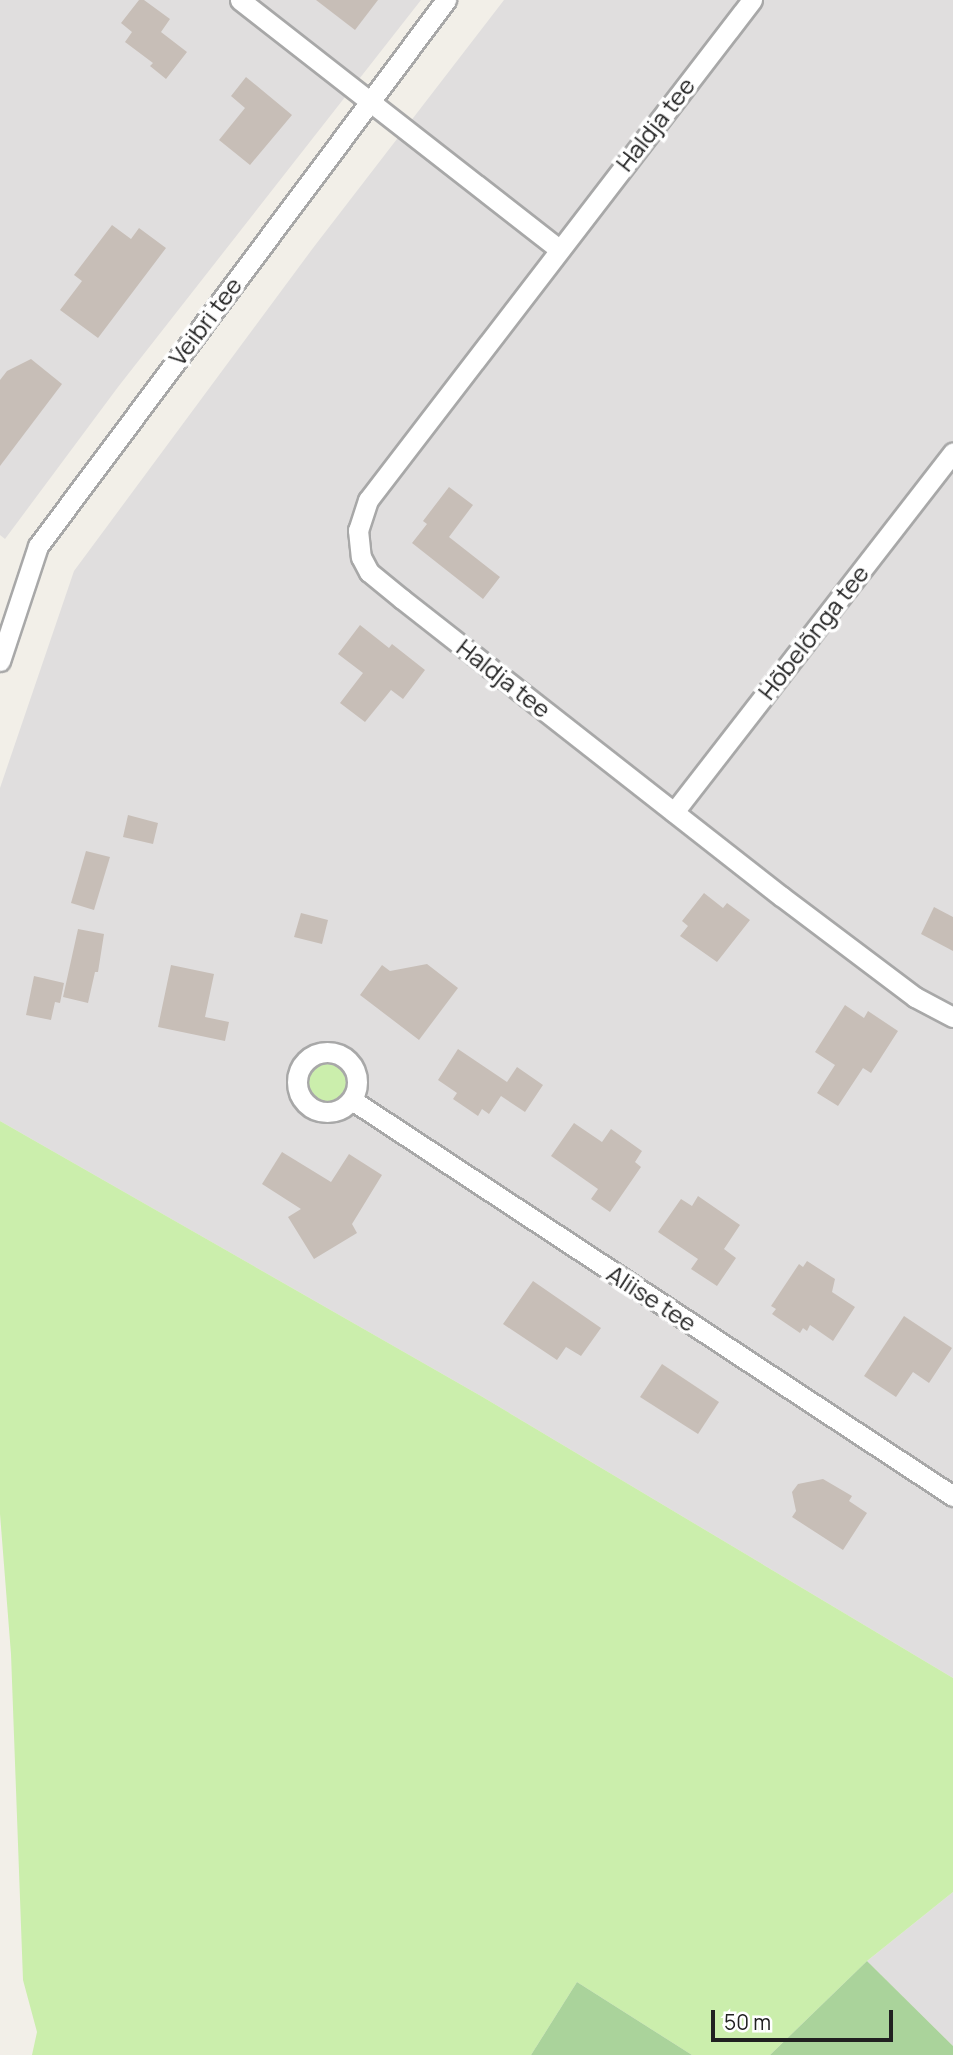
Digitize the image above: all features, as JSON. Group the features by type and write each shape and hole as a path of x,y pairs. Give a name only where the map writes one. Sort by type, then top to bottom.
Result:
{"street":[{"path":"240,0 558,249"},
{"name":"Veibri tee","path":"0,661 38,546 446,0"},
{"name":"Haldja tee","path":"752,0 558,249 368,500 358,530 361,557 369,572 674,812 915,998 953,1017"},
{"name":"Hõbelõnga tee","path":"674,812 953,452"},
{"name":"Aliise tee","path":"352,1100 953,1496"}],"shaded area":[{"path":"0,0 421,0 118,387 5,539 0,535"},
{"path":"504,0 953,0 953,1678 481,1396 0,1121 0,788 74,571 313,248"},
{"path":"953,1892 953,2046 867,1961"}],"green space":[{"path":"327,1057 344,1064 351,1081 344,1098 327,1105 310,1098 303,1081 310,1064"},
{"path":"0,1121 481,1396 953,1678 953,1892 867,1961 770,2055 692,2055 577,1982 531,2055 32,2055 37,2032 23,1980 11,1654 0,1514"},
{"path":"867,1961 953,2046 953,2055 770,2055"},
{"path":"577,1982 692,2055 531,2055"}],"building":[{"path":"139,0 144,0 170,19 161,32 187,52 166,79 150,66 153,63 125,42 132,32 121,23"},
{"path":"316,0 378,0 355,30"},
{"path":"246,77 292,115 250,165 219,140 245,108 231,96"},
{"path":"112,225 131,239 139,228 166,248 98,338 60,310 82,281 74,275"},
{"path":"31,359 62,384 0,466 0,380 7,371"},
{"path":"449,487 473,505 449,537 500,577 483,599 412,543 427,524 423,521"},
{"path":"360,625 389,648 392,644 425,670 403,699 391,690 365,722 340,703 363,673 338,654"},
{"path":"128,815 158,823 153,844 123,837"},
{"path":"86,851 110,857 94,910 71,903"},
{"path":"704,893 723,908 727,903 750,920 717,962 680,936 688,926 682,921"},
{"path":"934,907 953,917 953,951 921,934"},
{"path":"301,913 328,920 322,944 294,937"},
{"path":"78,929 104,934 98,972 95,972 88,1003 63,997"},
{"path":"427,964 458,988 419,1040 360,995 382,965 390,971"},
{"path":"171,965 214,974 205,1017 229,1022 225,1041 158,1027"},
{"path":"34,976 64,983 60,1003 55,1002 51,1020 26,1015"},
{"path":"845,1005 864,1018 868,1011 898,1031 871,1073 863,1068 838,1106 817,1093 835,1065 815,1052"},
{"path":"458,1049 507,1082 517,1067 543,1085 525,1112 501,1096 489,1114 482,1109 478,1116 453,1099 457,1093 438,1080"},
{"path":"574,1123 602,1142 611,1129 642,1151 635,1162 641,1167 610,1212 591,1199 598,1189 551,1156"},
{"path":"282,1152 331,1182 349,1154 382,1175 352,1224 357,1233 314,1259 288,1217 301,1209 262,1184"},
{"path":"698,1196 740,1225 724,1249 736,1258 717,1286 691,1269 698,1259 658,1232 681,1199 692,1206"},
{"path":"807,1261 835,1279 832,1292 855,1307 833,1341 810,1325 807,1331 803,1328 800,1333 772,1314 776,1309 771,1306 799,1264 803,1267"},
{"path":"533,1281 601,1328 581,1356 566,1347 557,1360 503,1324"},
{"path":"904,1316 952,1348 929,1383 913,1372 896,1397 864,1376"},
{"path":"662,1364 719,1402 698,1434 640,1397"},
{"path":"823,1479 852,1496 849,1501 867,1513 843,1550 792,1517 796,1511 792,1492 798,1484"}]}
